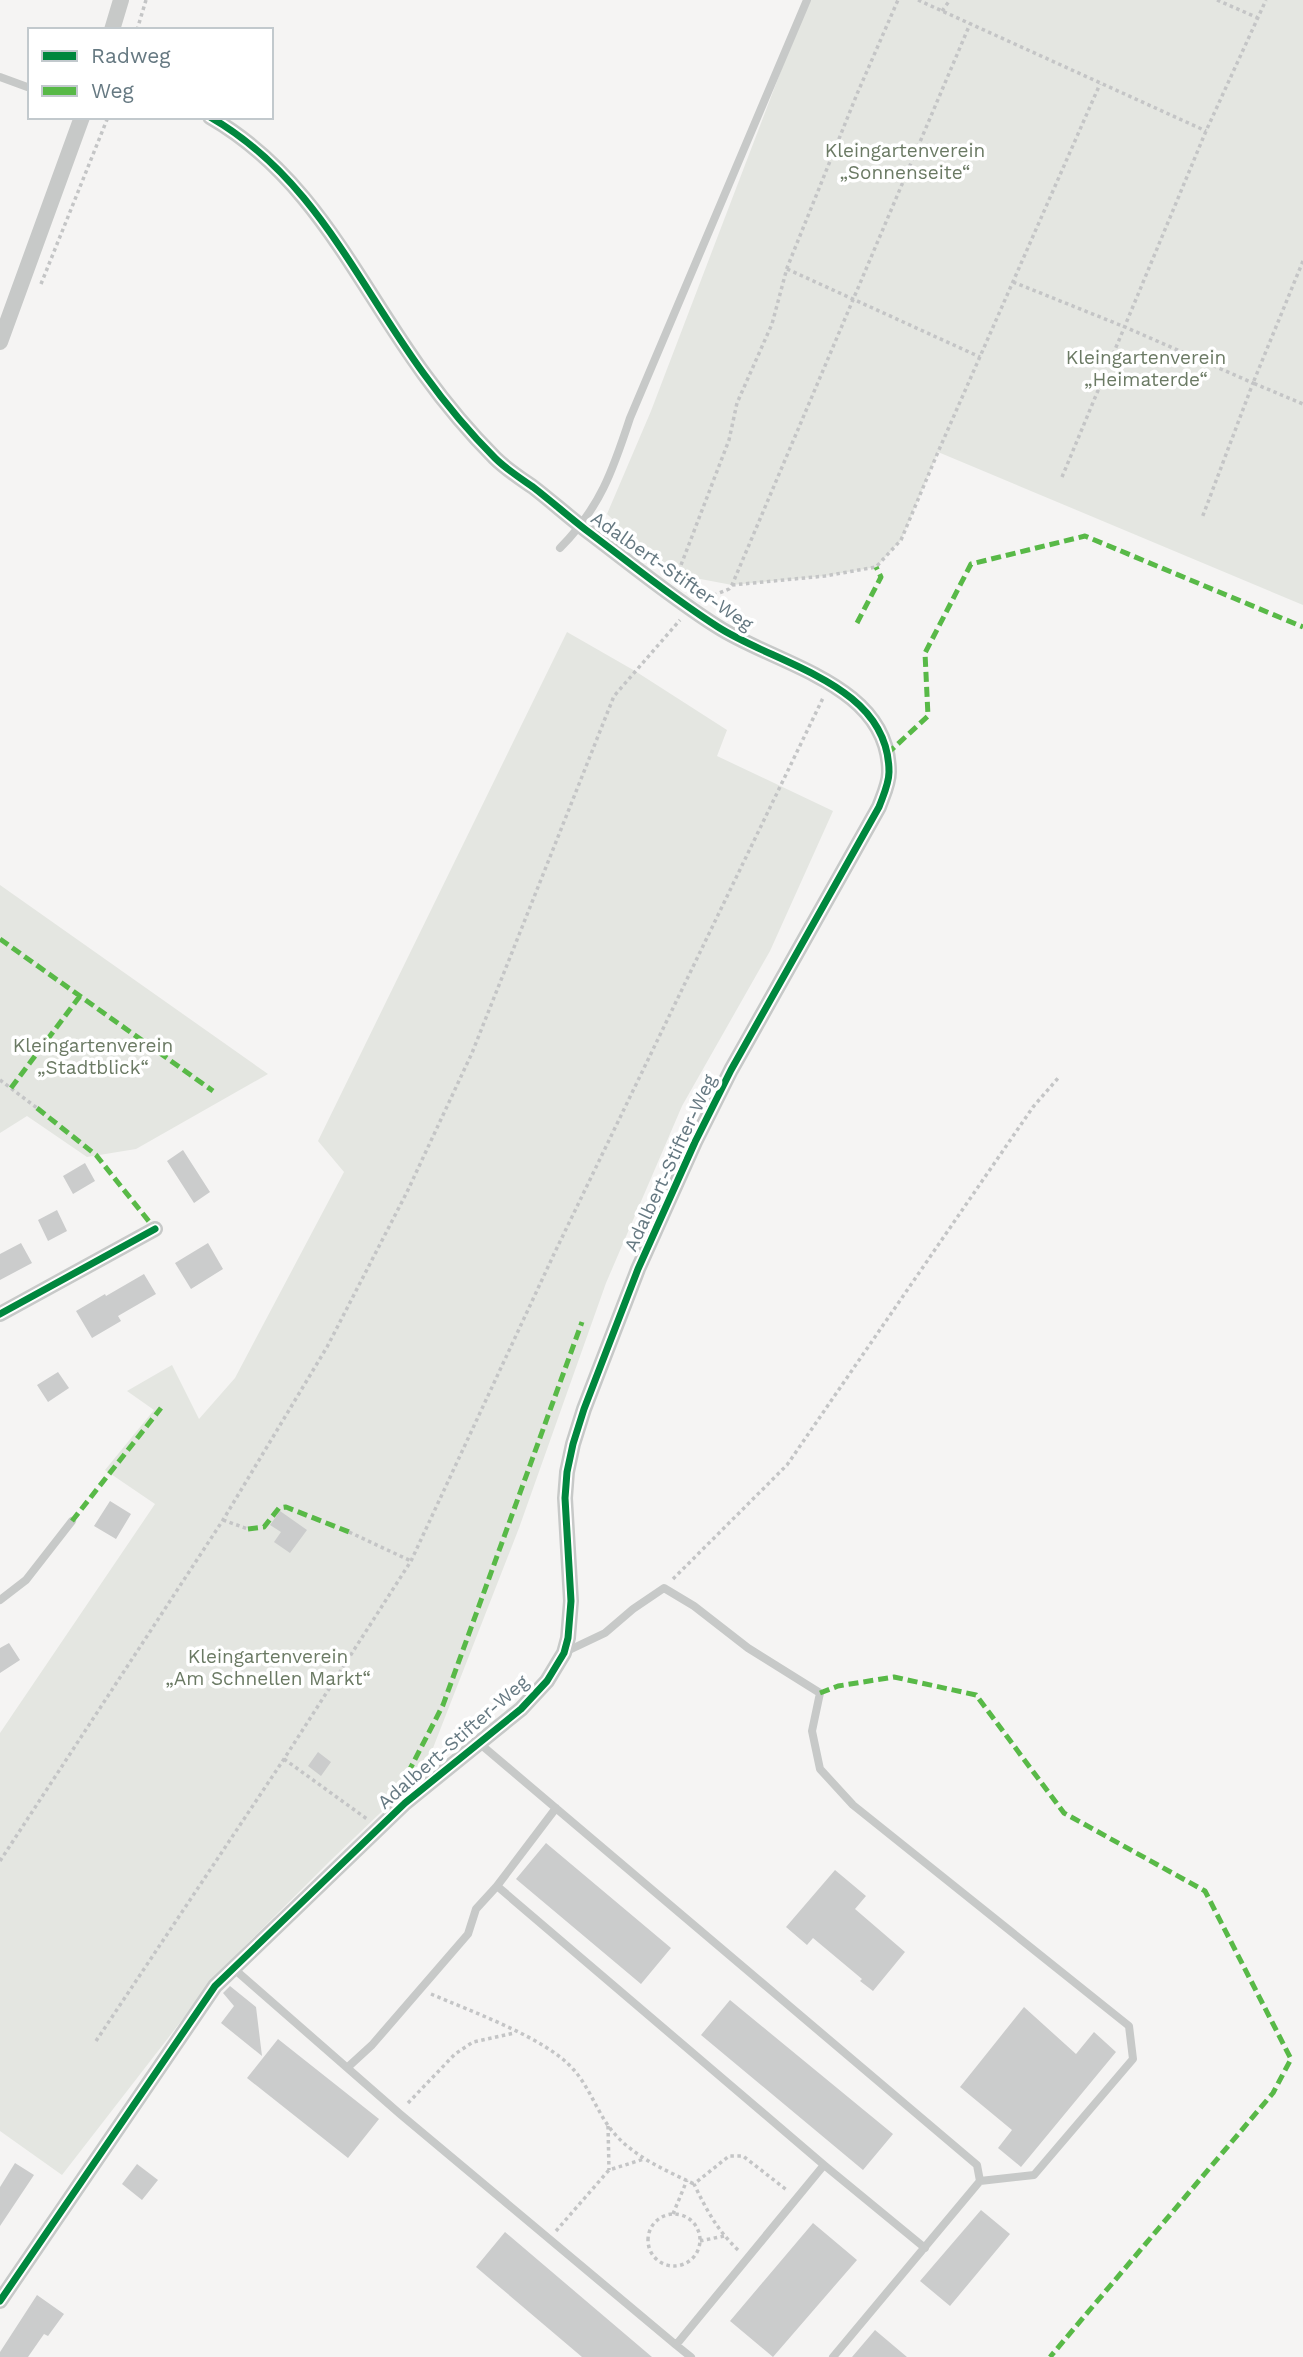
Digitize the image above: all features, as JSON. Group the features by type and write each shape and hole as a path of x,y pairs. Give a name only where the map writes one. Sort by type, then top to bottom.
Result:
{"street":[{"path":"113,28 121,0"},
{"path":"0,342 81,119"},
{"name":"Adalbert-Stifter-Weg","path":"0,2301 215,1986 397,1811 521,1709 547,1681 564,1653 568,1638 570,1601 565,1534 567,1472 584,1409 638,1269 695,1142 731,1070 879,807 889,774 887,754 880,732 868,713 850,696 831,683 742,641 696,605 670,593 497,460 451,410 422,372 297,187 239,134 213,119"},
{"path":"0,1314 155,1229"}],"lane":[{"path":"560,548 582,526 611,476 630,418 807,0"},
{"path":"0,77 28,87"},
{"path":"0,1601 26,1580 72,1521"},
{"path":"564,1653 605,1633 633,1609 664,1588 694,1605 748,1648 820,1693 812,1731 820,1769 853,1805 1129,2026 1133,2059 1034,2175 980,2181 833,2357"},
{"path":"479,1743 977,2165 980,2181"},
{"path":"348,2067 372,2045 468,1934 476,1909 556,1808"},
{"path":"496,1886 925,2248"},
{"path":"233,1968 400,2114 691,2357"},
{"path":"676,2344 824,2165"}],"path":[{"path":"139,28 146,0"},
{"path":"670,593 729,440 737,403 772,324 787,268 898,0"},
{"path":"918,0 1206,131"},
{"path":"942,11 950,0"},
{"path":"1217,0 1258,18"},
{"path":"1062,477 1206,131 1266,0"},
{"path":"0,1861 223,1520 327,1347 407,1192 472,1054 614,696 696,605 732,585 970,24"},
{"path":"732,585 825,576 876,567 901,540 1100,84"},
{"path":"37,293 107,119"},
{"path":"1202,518 1303,261"},
{"path":"787,268 980,357"},
{"path":"1013,282 1303,404"},
{"path":"96,2041 284,1759 411,1560 560,1242 785,773 831,683"},
{"path":"664,1588 787,1465 1033,1107 1059,1077"},
{"path":"0,1080 37,1108"},
{"path":"223,1520 248,1529"},
{"path":"349,1532 411,1560"},
{"path":"284,1759 366,1817"},
{"path":"421,1990 539,2042 558,2055 574,2069 608,2126 644,2160 694,2183 709,2215 724,2236 747,2259"},
{"path":"400,2114 414,2095 454,2053 473,2042 516,2033"},
{"path":"608,2126 609,2170"},
{"path":"694,2183 729,2157 743,2156 797,2198"},
{"path":"549,2239 609,2170 644,2160"},
{"path":"673,2214 687,2180"},
{"path":"673,2214 689,2219 695,2225 700,2241 695,2257 680,2266 671,2266 656,2259 648,2244 649,2235 657,2220 673,2214"},
{"path":"700,2241 724,2236"}],"green space":[{"path":"808,0 1303,0 1303,605 938,452 901,540 876,567 825,576 732,585 669,573 607,514 651,411"},
{"name":"Kleingartenverein „Am Schnellen Markt“","path":"567,632 635,671 727,730 717,756 833,811 770,951 682,1106 606,1283 519,1528 424,1771 220,1971 62,2175 0,2131 0,1733 155,1504 105,1470 154,1410 127,1391 172,1365 199,1419 235,1378 344,1172 318,1141"},
{"name":"Kleingartenverein „Stadtblick“","path":"0,885 268,1074 136,1149 87,1157 27,1116 0,1133"}],"building":[{"path":"183,1150 210,1192 194,1203 167,1161"},
{"path":"85,1163 95,1181 73,1194 63,1176"},
{"path":"57,1210 67,1231 48,1241 38,1220"},
{"path":"21,1243 32,1263 0,1280 0,1254"},
{"path":"208,1243 223,1269 191,1289 175,1263"},
{"path":"144,1274 156,1294 118,1316 121,1321 92,1338 76,1311"},
{"path":"58,1372 69,1388 48,1402 37,1385"},
{"path":"110,1501 131,1514 116,1539 94,1526"},
{"path":"280,1511 307,1530 290,1553 274,1542 281,1532 270,1525"},
{"path":"9,1643 20,1660 0,1673 0,1648"},
{"path":"318,1752 331,1762 321,1776 308,1766"},
{"path":"546,1843 671,1948 641,1984 516,1879"},
{"path":"835,1870 866,1896 855,1909 905,1952 873,1991 813,1938 807,1945 786,1927"},
{"path":"230,1986 256,2007 262,2056 221,2023 234,2006 223,1993"},
{"path":"730,2000 893,2134 863,2170 701,2035"},
{"path":"1024,2007 1076,2054 1094,2032 1116,2052 1021,2167 998,2148 1012,2130 960,2087"},
{"path":"278,2039 379,2119 348,2158 247,2078"},
{"path":"15,2163 34,2175 0,2226 0,2187"},
{"path":"137,2164 158,2180 142,2200 122,2184"},
{"path":"981,2210 1010,2234 950,2306 920,2281"},
{"path":"813,2223 857,2260 773,2357 730,2321"},
{"path":"505,2232 652,2357 582,2357 476,2267"},
{"path":"37,2295 64,2314 48,2336 44,2334 28,2357 0,2357 0,2352"},
{"path":"875,2330 907,2357 852,2357"}],"marked path":[{"path":"887,754 928,716 925,653 971,564 1085,536 1303,627"},
{"path":"857,623 881,577 876,567"},
{"path":"0,939 213,1091"},
{"path":"11,1088 80,996"},
{"path":"37,1108 96,1155 155,1229"},
{"path":"405,1803 410,1769 443,1705 582,1322"},
{"path":"72,1521 161,1408"},
{"path":"248,1529 264,1527 279,1508 286,1507 349,1532"},
{"path":"820,1693 838,1686 894,1677 976,1695 1064,1813 1205,1891 1291,2059 1273,2093 1050,2357"}],"cycle path":[{"path":"0,2301 215,1986 405,1803 521,1709 547,1681 564,1653 571,1601 565,1498 567,1472 584,1409 638,1269 695,1142 731,1070 879,807 889,776 884,742 871,718 850,697 826,681 742,641 701,616 495,458 424,374 305,200 278,169 246,141 213,119"},
{"path":"0,1314 155,1229"}],"park label":[{"name":"Kleingartenverein „Sonnenseite“","path":"905,161"},
{"name":"Kleingartenverein „Heimaterde“","path":"1146,368"}]}
